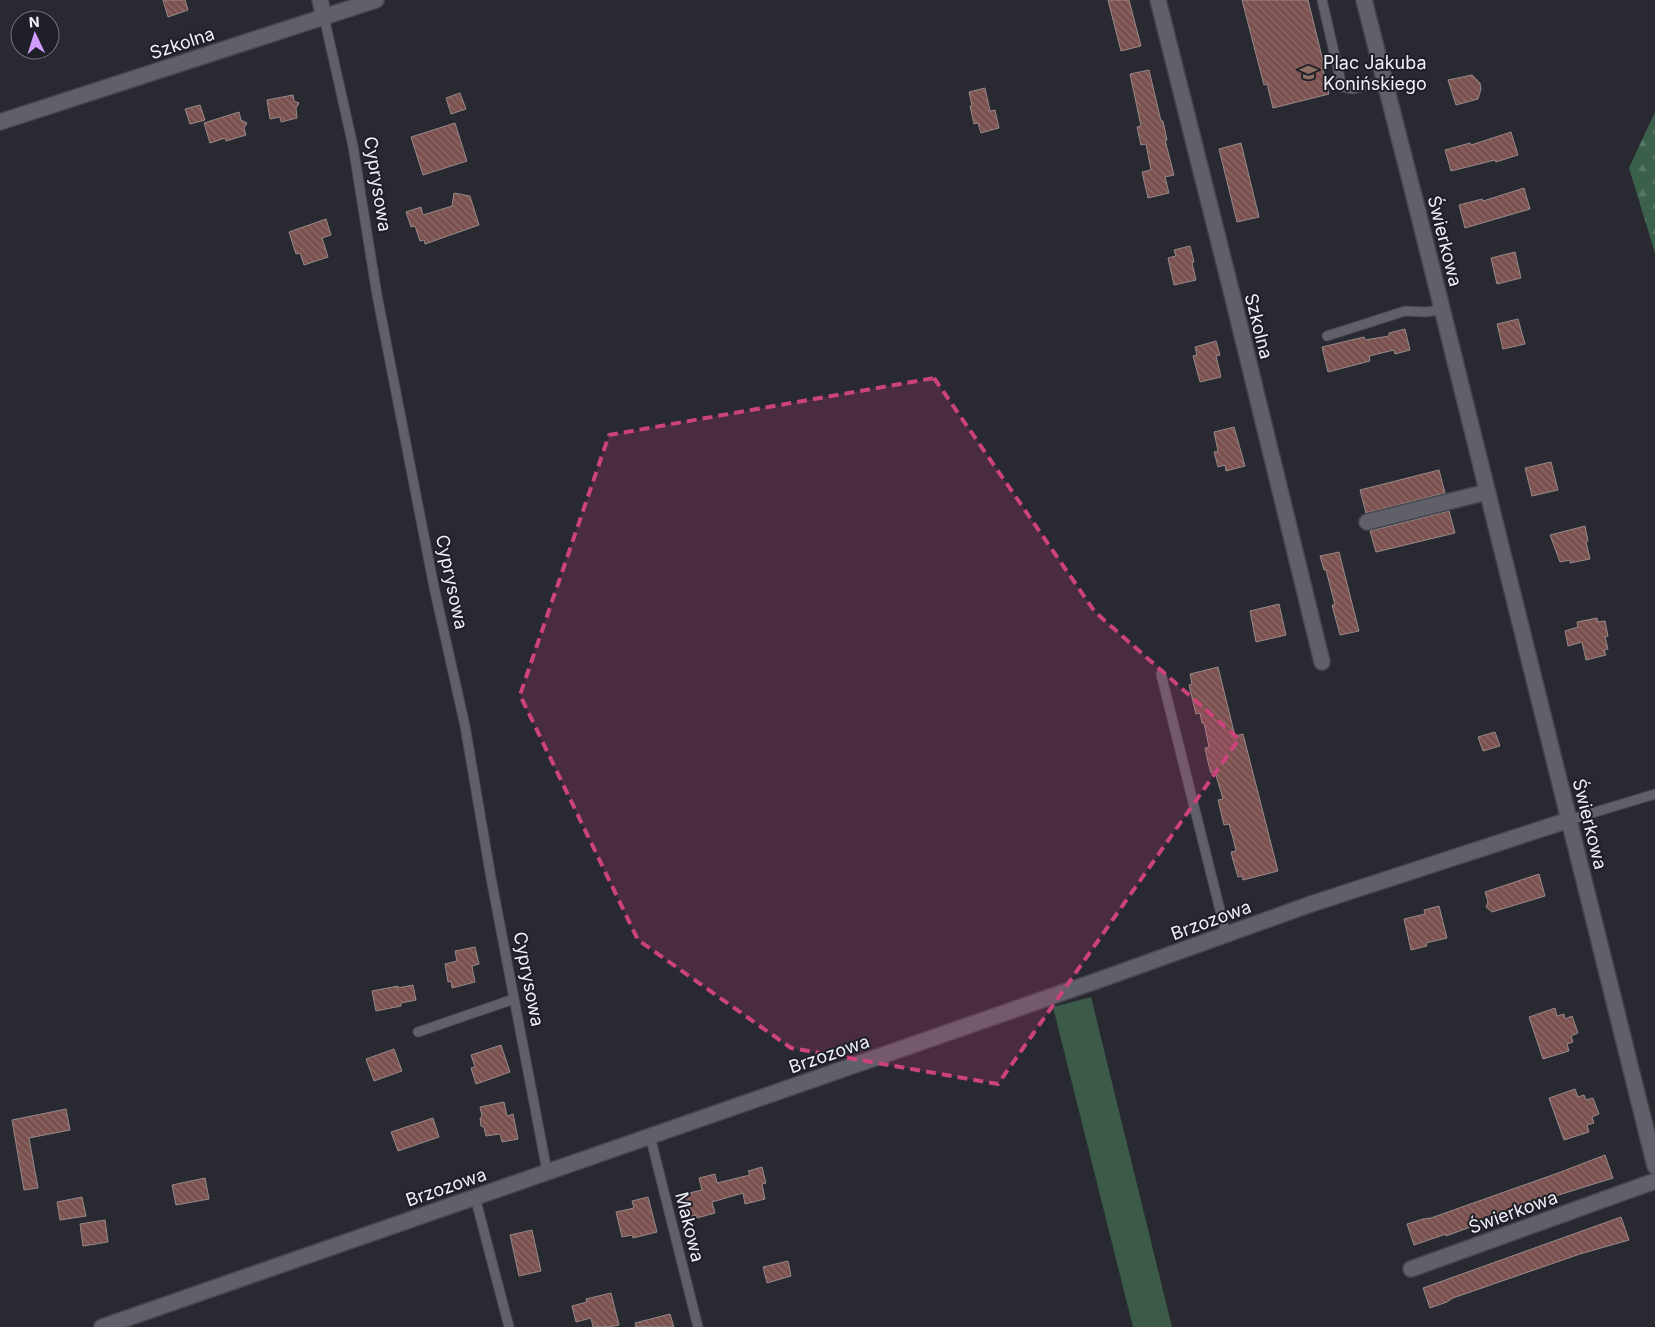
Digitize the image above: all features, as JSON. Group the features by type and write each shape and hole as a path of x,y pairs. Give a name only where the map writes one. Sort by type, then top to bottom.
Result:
{"street":[{"name":"Cyprysowa","path":"320,0 324,16"},
{"name":"Szkolna","path":"0,122 376,0"},
{"name":"Szkolna","path":"1158,0 1322,662"},
{"name":"Świerkowa","path":"1364,0 1654,1161"},
{"path":"1367,522 1487,492"},
{"name":"Brzozowa","path":"102,1327 126,1323 547,1171 1099,980 1311,904 1569,820"},
{"name":"Świerkowa","path":"1411,1268 1655,1182"}],"lane":[{"path":"1322,0 1342,87 1353,89 1384,81"},
{"name":"Cyprysowa","path":"324,16 353,146 377,295 434,588 465,726 491,878 547,1171"},
{"path":"1327,336 1405,311 1425,312 1442,310"},
{"path":"1162,674 1226,934"},
{"path":"1569,820 1655,794"},
{"path":"418,1032 514,998"},
{"name":"Makowa","path":"650,1136 698,1327"},
{"path":"475,1197 509,1327"}],"highlighted area":[{"path":"934,378 1095,612 1239,739 998,1084 791,1048 638,940 520,695 609,435"}],"green space":[{"path":"1655,112 1655,253 1629,168"},
{"path":"1091,997 1172,1327 1133,1327 1053,1007"}],"building":[{"path":"163,0 185,0 188,10 168,17"},
{"path":"1108,0 1129,0 1141,46 1121,51"},
{"path":"1242,0 1308,0 1325,69 1323,70 1329,94 1273,108 1267,84 1264,85"},
{"path":"1149,70 1161,121 1163,121 1167,140 1165,140 1174,175 1165,177 1169,193 1148,198 1142,172 1151,170 1146,144 1141,145 1137,127 1141,126 1130,74"},
{"path":"1472,75 1480,83 1481,89 1478,99 1456,105 1448,80"},
{"path":"985,88 990,111 995,110 999,128 981,133 978,123 974,124 969,92"},
{"path":"460,93 466,109 451,114 446,98"},
{"path":"293,95 294,101 299,103 296,108 297,118 281,122 280,117 270,119 267,100"},
{"path":"200,105 205,120 190,124 185,109"},
{"path":"239,112 241,120 247,123 244,128 246,135 226,141 225,138 210,143 204,123"},
{"path":"455,123 467,161 423,175 411,137"},
{"path":"1511,132 1518,155 1496,162 1495,160 1451,171 1445,150 1470,143 1471,145"},
{"path":"1241,143 1259,217 1237,222 1219,149"},
{"path":"1524,188 1530,209 1465,228 1459,205 1482,199 1483,201"},
{"path":"454,193 470,196 479,225 425,244 424,240 420,241 415,226 411,227 406,212 421,207 423,215 452,206"},
{"path":"326,219 331,235 322,238 328,257 304,265 300,253 296,254 289,232"},
{"path":"1190,246 1196,280 1174,285 1168,258 1176,256 1174,250"},
{"path":"1515,252 1521,278 1497,284 1491,258"},
{"path":"1518,319 1525,344 1503,349 1497,324"},
{"path":"1405,329 1410,350 1395,354 1394,350 1369,356 1370,361 1328,372 1322,347 1364,337 1365,340 1389,336 1389,333"},
{"path":"1216,341 1220,355 1216,356 1221,377 1200,382 1193,356 1197,355 1195,347"},
{"path":"1234,427 1245,466 1226,471 1225,465 1218,467 1214,452 1218,451 1214,432"},
{"path":"1551,462 1558,490 1532,496 1525,468"},
{"path":"1439,470 1445,493 1366,513 1360,490"},
{"path":"1449,511 1455,533 1376,552 1370,531"},
{"path":"1585,526 1590,559 1570,563 1570,560 1560,562 1550,535"},
{"path":"1339,552 1359,631 1340,635 1332,605 1335,605 1326,570 1324,570 1320,556"},
{"path":"1279,604 1286,635 1256,642 1250,611"},
{"path":"1597,618 1598,622 1605,621 1608,636 1605,637 1608,649 1604,650 1606,655 1586,660 1582,642 1568,646 1565,631 1578,627 1577,622"},
{"path":"1218,667 1235,736 1243,734 1278,871 1243,880 1242,876 1238,877 1231,852 1236,851 1233,838 1229,824 1224,825 1218,800 1223,799 1215,772 1211,773 1208,762 1205,748 1209,747 1204,723 1202,723 1200,713 1196,714 1189,685 1192,684 1190,674"},
{"path":"1495,732 1500,746 1483,751 1478,737"},
{"path":"1539,874 1545,896 1492,912 1486,907 1488,902 1485,892"},
{"path":"1439,906 1447,938 1426,943 1427,946 1411,950 1404,919 1425,914 1424,910"},
{"path":"475,947 479,964 472,966 475,982 452,988 451,981 448,982 445,964 457,961 455,951"},
{"path":"413,985 416,1000 401,1003 401,1006 376,1011 372,991"},
{"path":"1555,1008 1557,1016 1564,1014 1565,1019 1572,1016 1578,1033 1571,1036 1573,1042 1567,1044 1569,1051 1543,1059 1529,1017"},
{"path":"501,1045 510,1072 476,1084 471,1068 475,1067 471,1055"},
{"path":"394,1049 402,1071 374,1081 366,1059"},
{"path":"1575,1089 1578,1097 1584,1095 1586,1100 1593,1098 1599,1114 1592,1117 1594,1123 1587,1125 1589,1132 1564,1140 1549,1098"},
{"path":"504,1102 507,1116 513,1114 518,1139 502,1142 500,1134 486,1136 484,1127 481,1126 480,1118 482,1116 480,1107"},
{"path":"66,1109 70,1130 29,1138 38,1188 24,1190 12,1120"},
{"path":"433,1118 439,1137 398,1151 391,1132"},
{"path":"1605,1155 1613,1178 1549,1198 1446,1236 1446,1234 1414,1245 1407,1224 1431,1218"},
{"path":"762,1167 766,1183 762,1184 765,1199 745,1204 743,1193 712,1202 715,1213 697,1218 696,1215 689,1217 685,1194 702,1190 699,1178 715,1174 717,1183 750,1175 748,1171"},
{"path":"205,1178 209,1199 176,1205 172,1185"},
{"path":"82,1197 86,1216 60,1220 57,1202"},
{"path":"648,1197 657,1232 633,1238 632,1235 622,1237 616,1212 634,1208 632,1201"},
{"path":"1621,1217 1629,1240 1580,1254 1453,1298 1430,1308 1423,1288"},
{"path":"105,1220 108,1242 83,1246 80,1224"},
{"path":"532,1230 541,1271 519,1276 510,1235"},
{"path":"788,1261 791,1276 767,1283 763,1267"},
{"path":"611,1293 619,1325 593,1327 591,1318 576,1322 572,1306 587,1302 586,1299"},
{"path":"670,1314 674,1327 636,1327 635,1323"}],"place":[{"name":"Plac Jakuba Konińskiego","path":"1309,72"}]}
